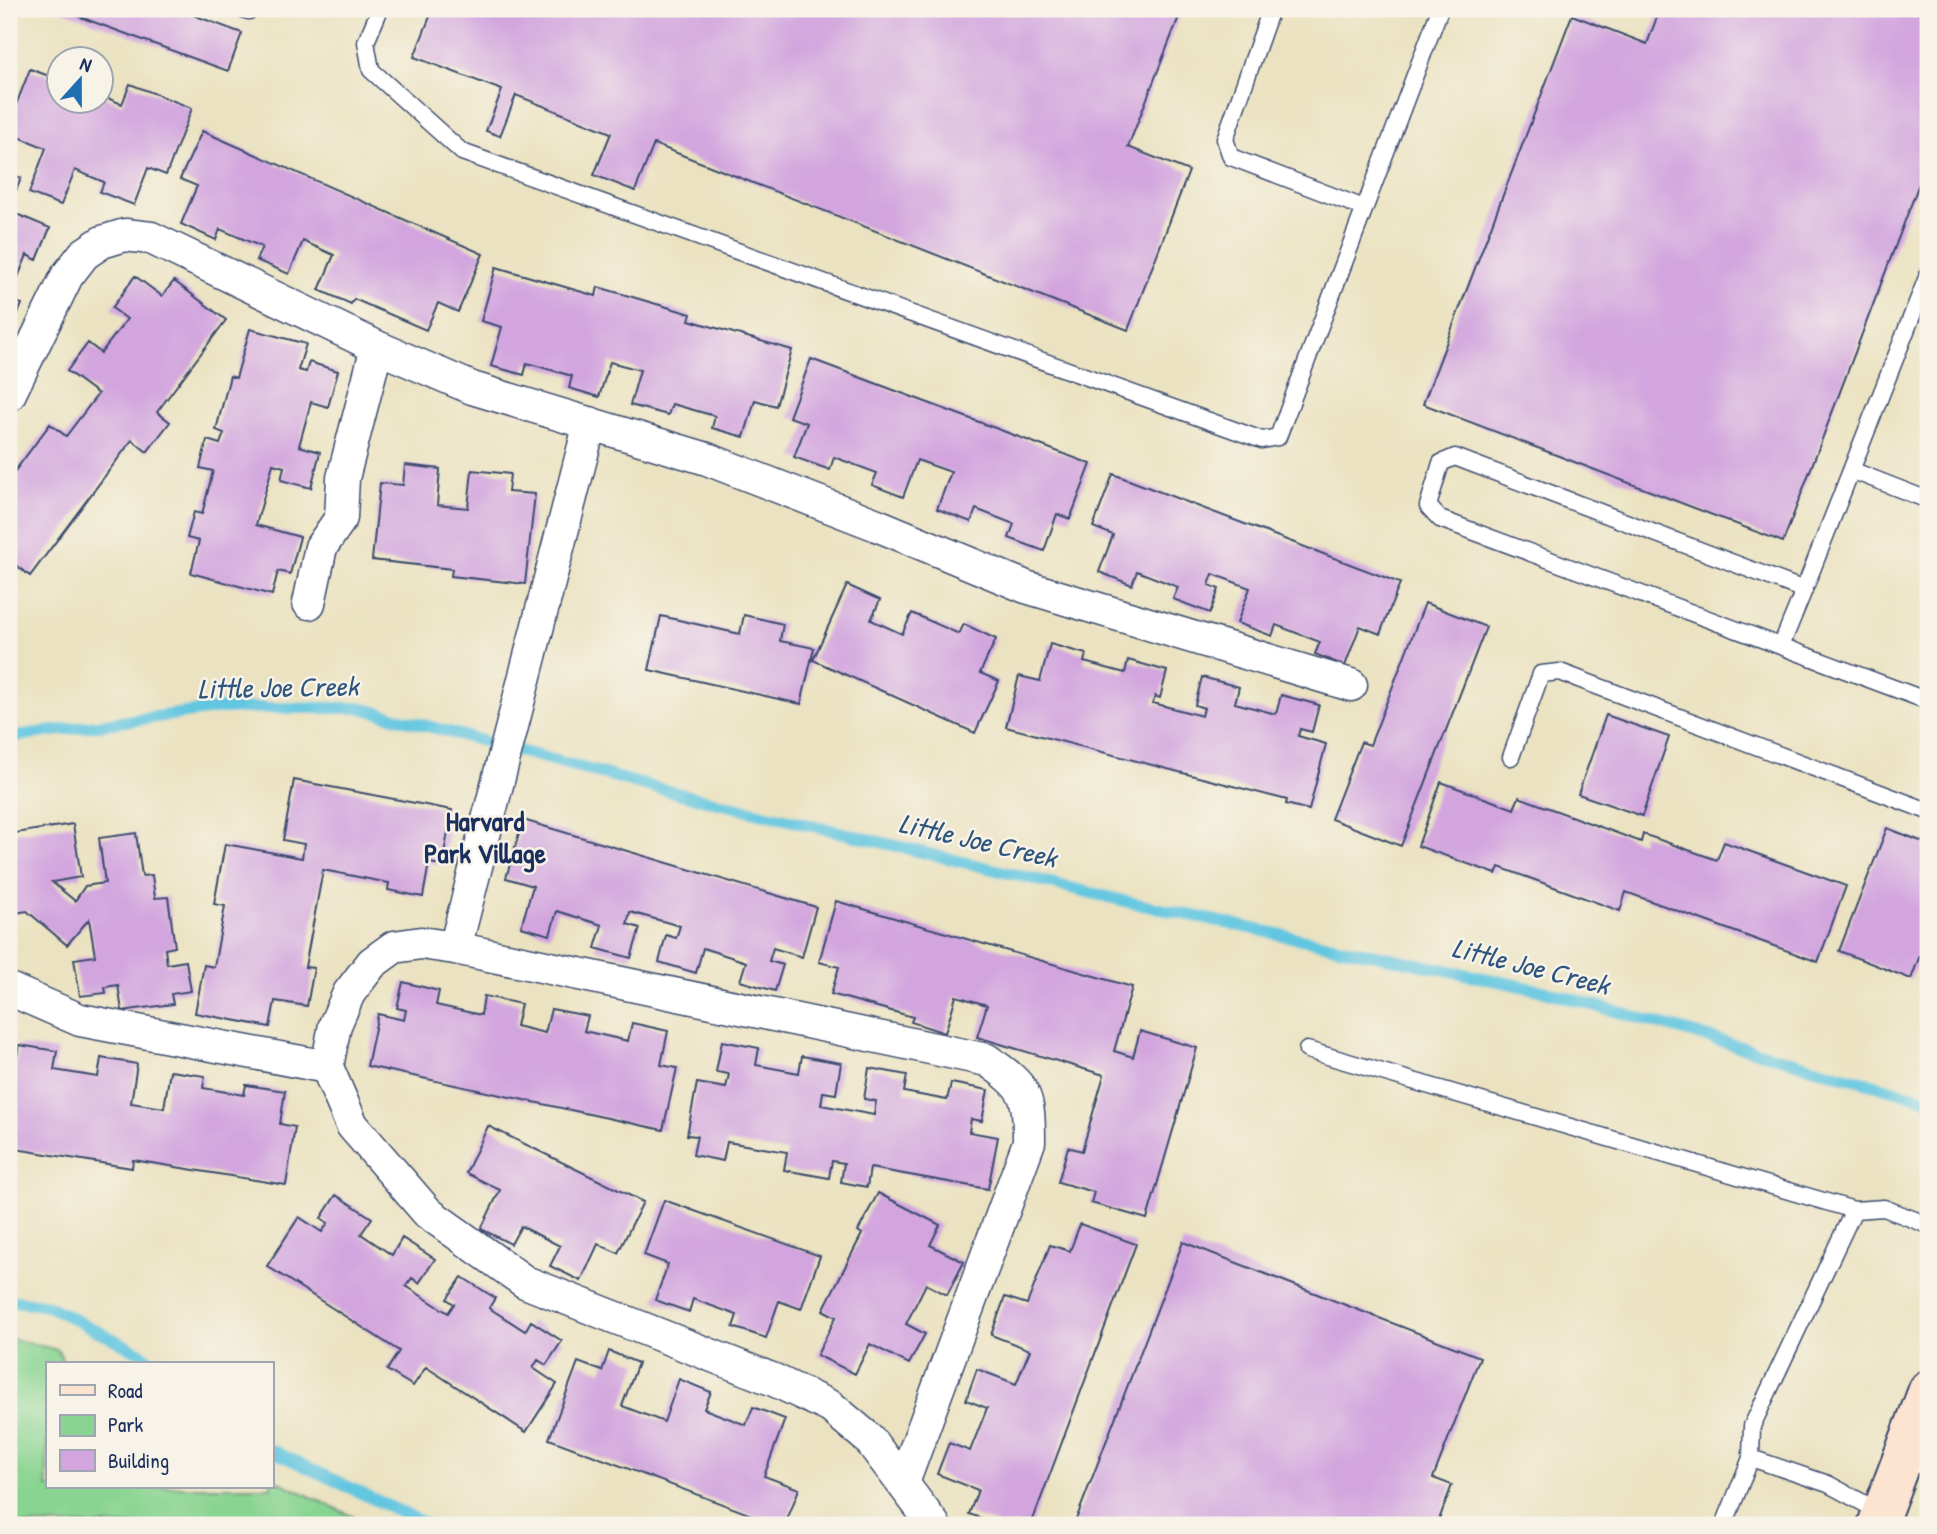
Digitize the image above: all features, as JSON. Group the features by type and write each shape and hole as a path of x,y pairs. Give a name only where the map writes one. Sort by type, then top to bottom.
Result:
{"main road":[{"path":"1880,1519 1915,1463 1928,1390"}],"street":[{"path":"9,396 67,276 84,254 103,242 125,235 150,238 377,347 472,388 707,459 1026,587 1351,685"},
{"path":"309,603 321,547 341,518 343,478 377,347"},
{"path":"455,948 590,423"},
{"path":"903,1483 1029,1142 1029,1116 1025,1094 1012,1077 988,1060 455,948 421,943 394,947 372,963 349,993 334,1025 327,1067 352,1125 428,1213 525,1282 774,1380 831,1407 869,1439 934,1525"},
{"path":"9,989 80,1020 327,1067"}],"lane":[{"path":"380,9 366,42 371,70 462,152 1262,440 1278,437 1440,9"},
{"path":"1271,9 1226,139 1231,157 1364,208"},
{"path":"1781,646 1928,275"},
{"path":"1804,590 1455,457 1441,463 1428,506 1440,519 1781,646 1926,695"},
{"path":"1851,470 1928,500"},
{"path":"1511,757 1541,674 1560,672 1928,811"},
{"path":"1307,1050 1854,1210 1884,1208 1928,1225"},
{"path":"1724,1525 1751,1458 1752,1426 1854,1210"},
{"path":"1751,1458 1828,1484 1880,1519"}],"green space":[{"path":"9,1338 58,1350 63,1362 46,1362 46,1488 273,1488 273,1479 371,1525 9,1525"}],"building":[{"path":"58,9 177,9 242,33 228,71"},
{"path":"433,9 1182,9 1128,147 1189,171 1128,330 654,144 635,191 594,175 611,133 516,95 500,136 486,131 502,90 414,57"},
{"path":"1660,9 1928,9 1928,160 1783,542 1423,404 1572,15 1647,44"},
{"path":"30,69 46,75 46,116 116,116 116,102 122,104 130,84 192,108 166,175 148,168 134,205 100,192 104,182 75,170 61,205 29,193 46,148 9,133 9,123"},
{"path":"202,131 483,254 458,312 438,303 426,330 354,299 351,304 319,290 334,255 303,241 289,274 256,260 262,247 220,229 216,240 181,224 197,186 180,179"},
{"path":"9,173 21,178 9,209"},
{"path":"9,211 50,228 37,260 27,255 9,299"},
{"path":"496,267 596,296 598,287 691,314 689,320 792,350 776,406 755,400 744,437 712,428 715,416 672,404 668,415 630,405 640,370 610,362 599,397 569,388 572,376 527,363 524,375 491,366 502,327 481,321"},
{"path":"135,276 162,296 174,281 226,320 157,412 170,422 147,452 132,440 30,576 9,560 9,479 50,424 66,436 98,394 67,371 88,343 101,353 127,319 112,308"},
{"path":"9,299 22,304 9,335"},
{"path":"250,329 306,344 298,370 306,372 309,362 338,371 328,407 311,402 299,446 320,452 311,488 281,480 284,467 273,464 256,525 300,537 290,574 278,571 272,595 191,573 199,541 187,538 194,512 202,514 213,471 200,468 207,440 220,444 224,433 216,430 230,376 236,378"},
{"path":"811,359 1091,464 1070,519 1057,514 1044,551 1009,538 1014,524 976,509 971,522 937,509 951,472 917,460 903,497 872,485 877,473 834,457 830,470 794,457 807,423 789,417"},
{"path":"405,465 440,469 437,505 468,508 472,470 510,474 508,492 535,494 525,584 451,576 452,569 372,560 380,483 403,485"},
{"path":"1113,474 1400,583 1380,634 1360,626 1345,666 1315,654 1320,642 1276,625 1272,636 1237,623 1250,588 1213,574 1209,585 1219,589 1210,613 1173,599 1178,587 1137,571 1132,585 1099,572 1113,535 1093,527"},
{"path":"847,585 880,600 871,620 902,634 912,613 959,634 964,624 996,639 980,673 999,681 975,733 813,660"},
{"path":"1425,603 1486,627 1401,846 1331,819 1361,742 1370,745"},
{"path":"744,615 783,624 780,641 814,648 801,704 649,670 661,616 740,634"},
{"path":"1050,644 1086,654 1084,662 1125,673 1128,660 1167,671 1160,698 1155,696 1153,703 1202,716 1204,708 1195,705 1202,677 1239,687 1235,703 1276,714 1281,695 1319,705 1312,732 1300,729 1298,736 1326,744 1309,810 1286,804 1287,800 1006,727 1019,676 1040,681"},
{"path":"1606,715 1669,737 1642,816 1578,794"},
{"path":"294,780 452,810 442,865 429,863 423,897 388,890 389,883 323,870 305,967 314,968 307,1006 275,1001 270,1027 195,1013 204,965 214,967 225,906 214,904 225,844 302,858 304,844 283,840"},
{"path":"1441,782 1514,809 1519,797 1641,842 1643,834 1717,860 1724,842 1846,886 1818,962 1626,892 1620,911 1499,867 1496,874 1418,846"},
{"path":"523,820 816,907 802,957 773,948 769,961 783,965 775,991 740,981 746,962 703,948 696,973 659,962 666,935 676,938 680,926 630,912 627,924 640,928 631,958 595,948 602,925 557,911 550,935 521,927 533,886 506,878"},
{"path":"73,824 81,877 52,882 75,901 85,886 105,883 99,838 136,833 142,876 152,875 155,898 168,897 175,947 165,949 167,964 186,961 191,991 171,994 173,1004 122,1011 118,985 105,987 106,993 80,996 74,959 95,956 89,919 67,945 27,911 9,914 9,834"},
{"path":"1887,828 1928,844 1928,934 1911,979 1839,951"},
{"path":"836,901 1132,987 1114,1051 1133,1057 1140,1031 1197,1048 1147,1219 1091,1203 1094,1192 1058,1182 1068,1147 1082,1151 1104,1075 977,1037 987,1005 956,996 945,1033 911,1022 913,1017 831,994 839,967 819,962"},
{"path":"403,982 439,991 436,1005 481,1015 484,996 521,1004 516,1026 545,1033 551,1009 588,1016 584,1031 628,1041 632,1023 668,1031 661,1065 677,1068 663,1130 367,1066 378,1014 404,1020 406,1010 397,1008"},
{"path":"722,1041 759,1048 756,1065 799,1073 802,1056 841,1063 836,1094 823,1092 821,1105 874,1115 876,1101 864,1099 869,1068 907,1075 904,1092 947,1100 951,1083 988,1090 982,1121 971,1119 969,1132 998,1137 988,1189 870,1168 867,1187 841,1182 844,1163 832,1161 829,1178 784,1170 787,1152 727,1142 723,1161 693,1155 697,1136 687,1135 697,1083 726,1088 729,1074 716,1072"},
{"path":"19,1045 57,1051 54,1070 98,1077 101,1058 137,1064 131,1103 164,1108 170,1071 205,1076 203,1088 244,1095 246,1085 285,1091 280,1124 295,1127 286,1185 133,1160 132,1168 9,1148 9,1077 13,1078"},
{"path":"488,1126 643,1202 618,1253 598,1244 581,1281 550,1266 560,1246 521,1226 511,1244 481,1229 500,1190 466,1173"},
{"path":"878,1193 940,1225 930,1245 964,1262 947,1295 926,1284 906,1324 925,1334 909,1364 870,1344 855,1374 817,1355 836,1317 823,1310 862,1234 858,1231"},
{"path":"336,1195 372,1218 361,1234 392,1255 402,1238 435,1259 419,1283 412,1278 406,1286 448,1313 454,1304 447,1299 462,1277 495,1298 489,1308 525,1331 531,1321 562,1341 546,1365 538,1360 533,1368 557,1384 526,1432 426,1367 413,1386 387,1370 399,1351 267,1266 299,1217 322,1232 328,1223 321,1218"},
{"path":"664,1200 820,1256 801,1309 779,1301 766,1338 733,1327 737,1315 693,1299 689,1312 655,1300 668,1264 644,1255"},
{"path":"1080,1224 1136,1244 1031,1525 1000,1525 969,1514 978,1490 937,1474 949,1443 970,1451 987,1408 966,1400 977,1369 1016,1384 1030,1350 991,1335 1005,1297 1027,1304 1050,1245 1070,1251"},
{"path":"1183,1242 1480,1357 1433,1478 1452,1485 1437,1525 1074,1525"},
{"path":"609,1351 638,1363 622,1406 664,1422 679,1379 711,1392 704,1409 746,1425 753,1407 785,1419 764,1476 799,1489 785,1525 778,1525 549,1439 578,1362 602,1371"}],"waterway":[{"name":"Little Joe Creek","path":"9,737 222,708 361,708 652,787 1133,903 1544,991 1928,1100"},
{"path":"9,1300 48,1306 139,1352 152,1362"},
{"path":"273,1451 428,1525"}],"district":[{"name":"Harvard Park Village","path":"485,837"}]}
